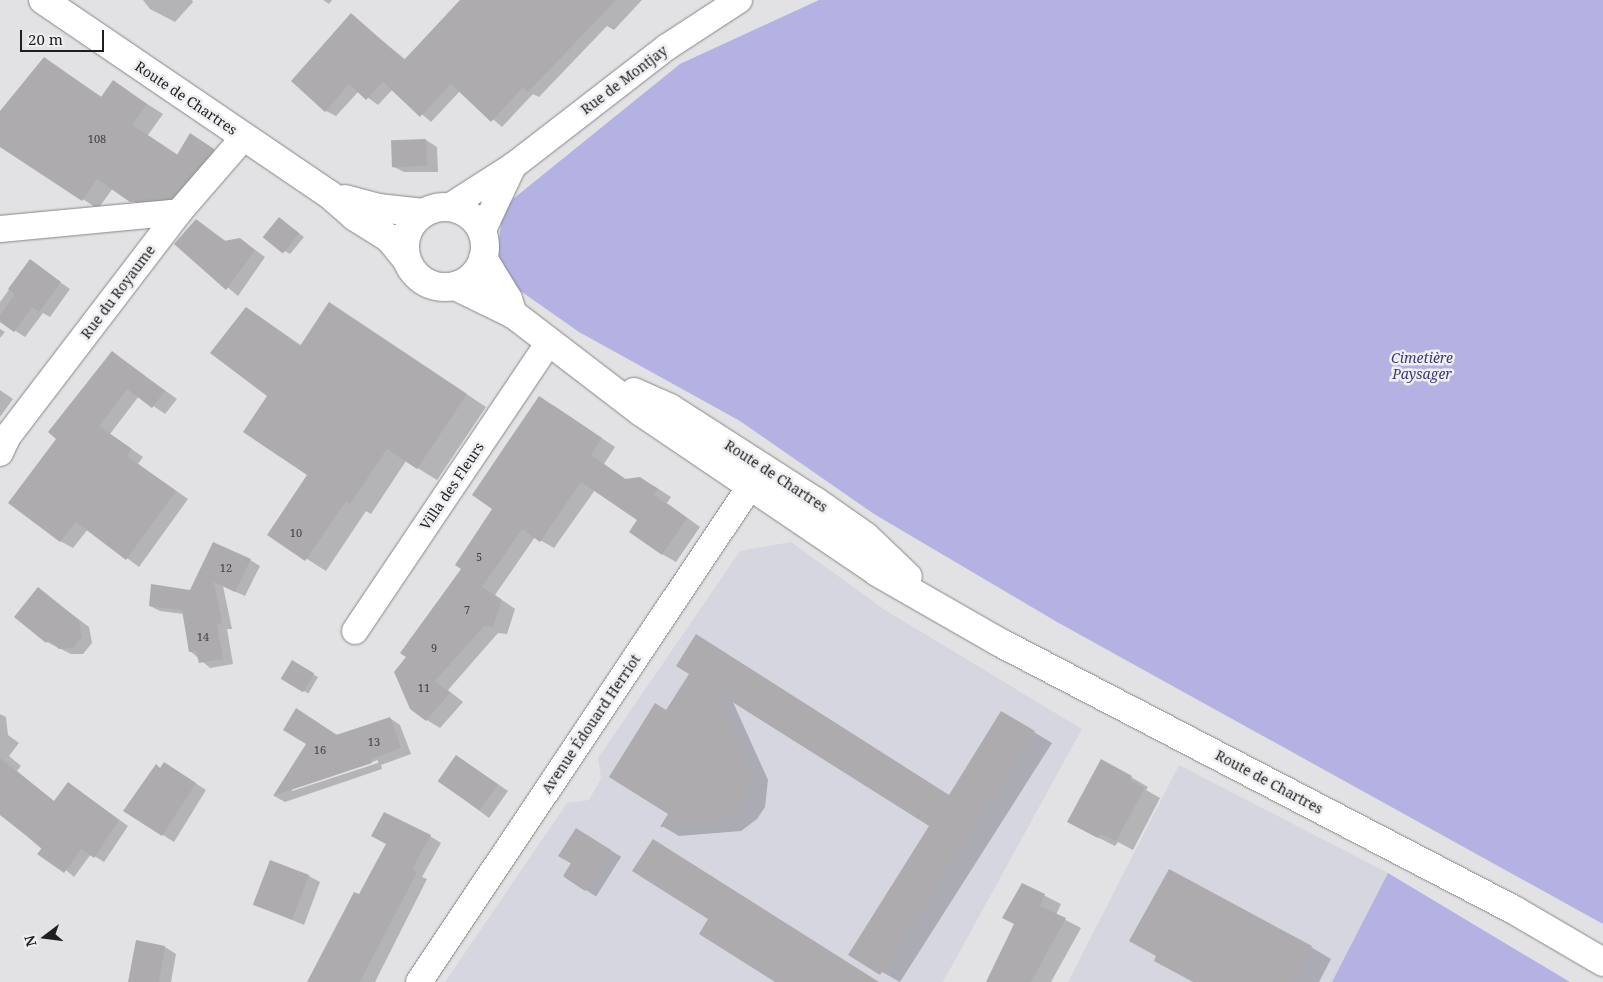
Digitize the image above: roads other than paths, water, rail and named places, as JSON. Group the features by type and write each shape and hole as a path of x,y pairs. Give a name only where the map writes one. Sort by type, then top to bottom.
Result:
{"main road":[{"name":"Route de Chartres","path":"47,1 330,195 355,217 389,238 407,260"},
{"name":"Route de Chartres","path":"330,195 378,208 436,210"},
{"path":"436,210 466,213 483,245 473,276 455,286 431,285 412,270 407,260 407,234 436,210"},
{"name":"Route de Chartres","path":"483,245 513,314"},
{"name":"Route de Chartres","path":"455,286 513,314 598,377 670,408 756,477 864,536 935,603 999,642 1514,910 1603,962"}],"street":[{"name":"Rue de Montjay","path":"436,210 513,166 720,7 738,0"},
{"name":"Rue du Royaume","path":"0,454 8,436 179,212 244,137"},
{"name":"Rue de Montjay","path":"483,245 513,166"},
{"path":"0,229 179,212"},
{"name":"Villa des Fleurs","path":"355,630 549,342"},
{"name":"Avenue Édouard Herriot","path":"418,982 756,477"}],"park label":[{"name":"Cimetière Paysager","path":"1422,366"}]}
